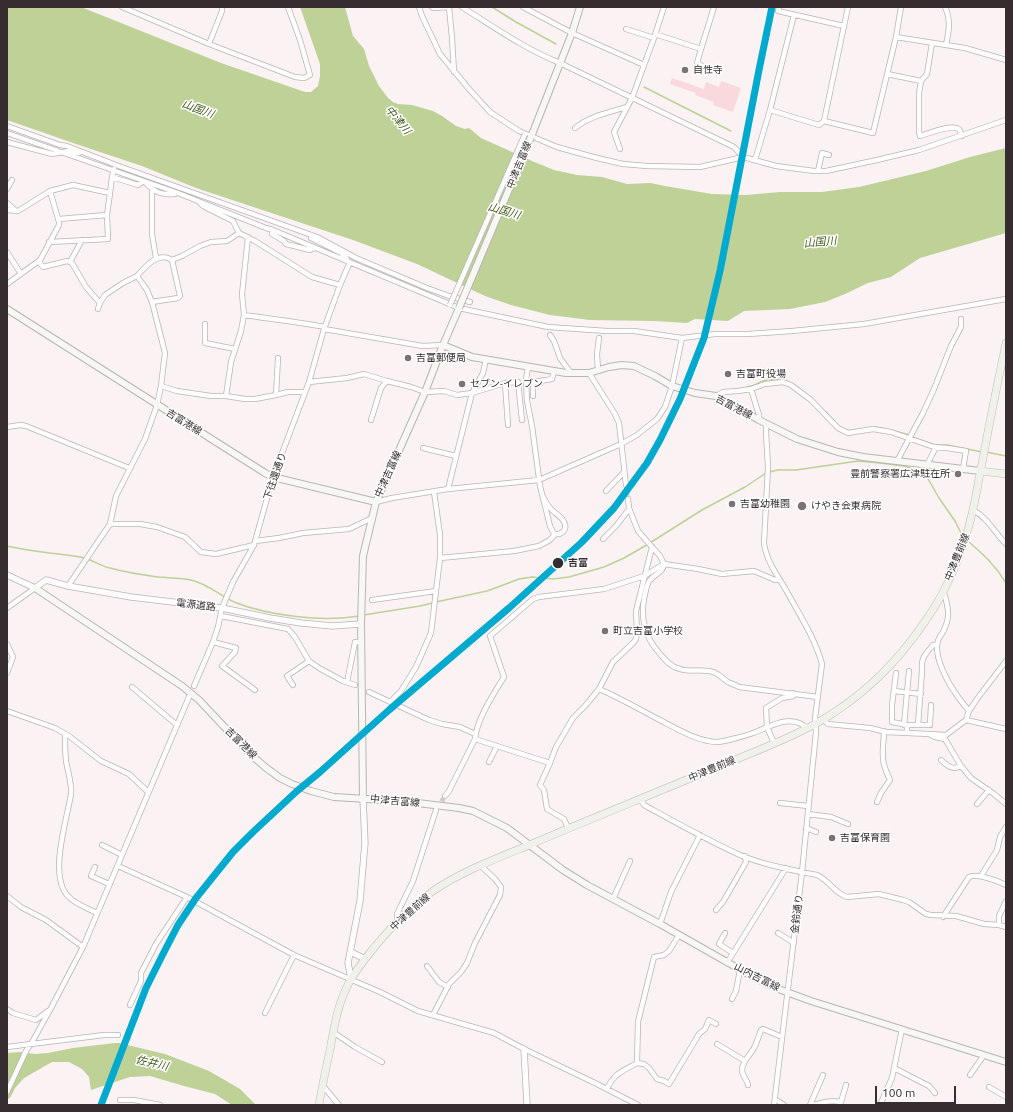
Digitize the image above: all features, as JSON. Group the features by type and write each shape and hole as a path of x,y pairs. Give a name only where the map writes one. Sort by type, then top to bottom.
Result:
{"main road":[{"name":"中津吉富線","path":"530,844 508,828 473,811 401,801 363,799 361,624 363,556 376,502 425,392 443,345 531,137 572,33 580,7"},
{"name":"吉富港線","path":"7,309 265,473 273,477 376,502"},
{"name":"中津豊前線","path":"319,1105 333,1032 341,1000 351,979 382,938 415,904 458,876 480,865 568,828 641,800 807,728 823,719 866,688 884,672 914,638 928,618 941,595 960,554 973,510 1006,343"},
{"name":"吉富港線","path":"443,345 472,357 571,373 589,373 622,365 634,366 672,386 695,393 716,396 766,424 797,439 838,452 863,457 980,471"},
{"path":"980,471 1006,474"},
{"name":"吉富港線","path":"35,588 182,686 199,700 248,752 280,778 311,791 334,797 363,799"},
{"name":"山内吉富線","path":"530,844 563,870 587,885 773,987 811,1001 1006,1062"}],"street":[{"path":"122,7 209,44 295,77 304,78 310,74 288,7"},
{"path":"209,44 222,11 222,7"},
{"path":"419,7 440,54 490,112 531,137 557,147 623,164 700,167 742,157 776,166 818,171 919,150 1006,120"},
{"path":"432,7 449,7 454,72"},
{"path":"462,7 507,36 544,56 734,147 742,157"},
{"path":"524,7 572,33 644,65"},
{"path":"620,149 614,132 632,98 664,7"},
{"path":"704,67 697,63 714,7"},
{"path":"779,7 778,11 844,26"},
{"path":"770,110 819,125 824,121 848,7"},
{"path":"824,121 873,133 902,7"},
{"path":"945,7 950,26 946,45"},
{"path":"755,160 770,110 794,15"},
{"path":"626,29 701,49"},
{"path":"896,37 965,48 1006,60"},
{"path":"932,43 926,74 921,81 919,93 920,136 950,128 959,129 962,136"},
{"path":"887,74 921,81"},
{"path":"575,128 582,122 599,115 627,107"},
{"path":"7,126 60,145 67,146 317,237 356,258 442,293 470,302"},
{"path":"7,133 178,193 234,219 273,230 450,305 548,327 607,331 634,331 682,338 715,334 792,332 864,324 1006,299"},
{"path":"450,305 524,134"},
{"path":"7,142 52,154 70,151 98,158"},
{"path":"818,171 822,154 829,155"},
{"path":"49,242 108,238 107,215 112,177 116,165"},
{"path":"112,177 138,185 144,181 146,175"},
{"path":"7,189 12,180"},
{"path":"144,181 152,190 166,194 178,193"},
{"path":"7,210 18,211 50,191 73,185 110,193"},
{"path":"152,190 152,234 156,258"},
{"path":"7,284 40,260 58,225 59,219 50,191"},
{"path":"7,203 16,211"},
{"path":"59,219 107,215"},
{"path":"234,219 239,233 255,241 312,277 340,285"},
{"path":"266,228 272,220"},
{"path":"273,230 272,234 284,241 286,244 310,250 315,248"},
{"path":"301,232 341,253 352,263"},
{"path":"98,309 105,295 137,276 156,258 168,258 172,260 211,242 226,241 239,233"},
{"path":"226,396 231,362 241,331 244,315 242,294 248,237"},
{"path":"70,262 82,240"},
{"path":"7,252 21,274"},
{"name":"下往還通り","path":"194,686 213,642 222,608 233,582 254,543 273,477 309,382 340,285 356,258"},
{"path":"40,260 39,262 43,267 67,261 72,262 86,287 100,303"},
{"path":"152,302 178,298 180,296 172,260"},
{"path":"68,586 110,524 116,496 145,438 157,405 161,386 164,353 152,302 147,290 137,276"},
{"path":"244,315 298,322 422,346 443,345"},
{"path":"897,461 934,390 951,346 961,326 961,319"},
{"path":"205,324 205,343 235,349"},
{"path":"550,335 560,358 571,373"},
{"path":"598,371 597,354 599,338"},
{"path":"376,502 448,489 539,480 637,436 657,419 665,407 672,386 682,338"},
{"path":"276,395 278,358"},
{"path":"448,489 472,393 483,373 486,359"},
{"path":"528,367 526,380 527,401 539,480 551,530 555,534"},
{"path":"533,396 533,382 552,379 554,371"},
{"path":"589,373 615,414 619,423 626,485"},
{"path":"309,382 347,378 364,374 425,392 444,391 457,395 472,393 505,383 518,382 522,420"},
{"path":"371,420 381,388 387,381"},
{"path":"716,396 723,392 751,389 765,384 783,382 811,400 838,428 848,433 873,429 891,432 936,447 966,452 963,469"},
{"path":"505,383 508,425"},
{"path":"161,386 177,391 211,396 250,399 288,392 305,392"},
{"path":"751,389 759,420"},
{"name":"金鈴通り","path":"766,424 768,466 764,543 765,551 768,559 804,621 822,664 802,872 774,1105"},
{"path":"7,427 21,425 26,426 129,468"},
{"path":"927,465 936,447"},
{"path":"423,448 456,456"},
{"path":"606,491 624,472"},
{"path":"390,702 401,691 416,667 431,633 440,558 440,535 434,492"},
{"path":"440,558 514,551 539,546 550,540 555,534 563,533 565,524 542,496"},
{"path":"628,499 638,531 660,556 664,564 664,568 661,572 648,581 645,590 642,614 644,625 650,641 666,661 672,667 681,670 703,670 714,672 730,683 739,686 818,697"},
{"path":"603,539 630,509"},
{"path":"973,510 980,513 1006,544"},
{"path":"110,524 140,524 157,527 185,537 201,552 216,554 254,543 303,533 348,528 372,518"},
{"path":"568,828 564,819 547,809 544,790 540,785 556,747 573,718 599,689 613,662 636,639 636,611 652,547"},
{"path":"445,796 449,791 475,736 483,713 504,677 490,636 533,599 604,589 644,576 664,564 722,574 754,571 775,580 780,580"},
{"path":"7,575 35,588 7,608"},
{"name":"電源道路","path":"35,588 46,580 68,586 131,597 222,608 301,623 332,626 361,624"},
{"path":"372,600 436,591"},
{"path":"941,595 945,596 949,615 947,624 939,638 937,645 938,656 951,686 970,711"},
{"path":"221,616 288,629 295,637 309,661 343,681 355,685"},
{"path":"213,642 236,648 235,652 222,666 255,690"},
{"path":"347,682 355,642 362,642"},
{"path":"7,644 13,657 7,672"},
{"path":"918,725 922,662 924,656 933,645 937,645"},
{"path":"293,685 287,676 309,661"},
{"path":"823,719 828,724 870,728 884,731 946,735 966,720 976,699 1006,661"},
{"path":"906,733 909,671"},
{"path":"896,673 892,722 906,725 930,725 932,705"},
{"path":"132,687 177,725"},
{"path":"599,689 685,733 709,741 719,742 753,733 780,722 788,721 803,724 807,728"},
{"path":"894,691 921,694"},
{"path":"369,692 429,720 460,727 497,746 550,763"},
{"path":"774,743 767,727 766,708 782,698 792,696 793,693"},
{"path":"7,1092 27,1049 51,1008 83,947 96,913 118,866 189,697"},
{"path":"7,711 55,728 69,736 101,761 129,774 148,792"},
{"path":"966,720 1006,729"},
{"path":"876,802 880,793 890,780 882,758 884,731"},
{"path":"65,734 66,762 71,782 71,794 60,849 59,868 62,887 69,898 96,913"},
{"path":"928,734 935,738 945,740 960,766 971,778 1006,804"},
{"path":"489,762 497,746"},
{"path":"941,760 951,768 956,769 960,766"},
{"path":"977,804 989,790"},
{"path":"351,979 348,963 358,912 365,843 363,799"},
{"path":"641,800 644,805 700,835 744,856 824,878 838,893 847,897 880,894 909,902 931,916 956,916 984,924 1006,927"},
{"path":"780,803 808,806"},
{"path":"397,922 397,914 413,881 436,810"},
{"path":"808,814 831,817 848,824"},
{"path":"981,876 997,850 1000,837 1006,827"},
{"path":"806,828 816,832"},
{"path":"660,924 671,892 700,835"},
{"path":"102,845 122,855"},
{"path":"716,910 723,902 746,862 744,856"},
{"path":"613,898 630,861"},
{"path":"433,1015 448,987 467,963 475,943 500,895 501,886 480,865"},
{"path":"118,866 187,897 294,955 380,992 418,1012 433,1015 494,1034 607,1088 638,1105"},
{"path":"95,867 92,876 110,884"},
{"path":"727,963 786,868"},
{"path":"943,916 969,877 973,875 981,876 1006,885"},
{"path":"7,896 21,907 46,920 83,947"},
{"path":"130,1005 141,981 141,973 156,944 187,897"},
{"path":"999,925 999,916 1006,901"},
{"path":"725,933 719,944 733,953"},
{"path":"778,933 794,943"},
{"path":"637,1063 638,1022 654,957 664,955 669,951 679,935"},
{"path":"350,952 362,958 368,956"},
{"path":"265,1013 294,955"},
{"path":"427,966 439,982 448,987"},
{"path":"732,999 736,991 740,970"},
{"path":"7,1010 36,1020 51,1008"},
{"path":"607,1088 616,1074 637,1063 644,1064 657,1078 669,1084 699,1034 705,1029 709,1020 716,1024"},
{"path":"748,1085 742,1068 763,1029 782,1036"},
{"path":"880,1105 892,1078 902,1029"},
{"path":"333,1032 355,1047 382,1062"},
{"path":"7,1047 104,1035 118,1035"},
{"path":"717,1044 745,1061"},
{"path":"524,1049 528,1105"},
{"path":"970,1075 984,1055"},
{"path":"894,1068 929,1086 935,1093"},
{"path":"810,1105 823,1075"},
{"path":"814,1105 827,1101 841,1102 846,1085"},
{"path":"322,1086 339,1105"},
{"path":"989,1087 1006,1097"},
{"path":"775,1099 784,1105"},
{"path":"120,1100 134,1100 160,1105"}],"shaded area":[{"path":"672,78 704,89 706,82 719,87 721,81 741,88 733,112 713,105 714,102 695,95 696,93 670,84"}],"water":[{"path":"7,7 81,7 221,63 305,92 311,92 318,86 320,64 300,7 345,7 353,36 364,49 369,66 379,86 393,102 412,105 433,111 456,126 465,129 469,128 481,138 554,170 577,175 602,177 627,184 650,183 712,194 746,195 780,192 822,192 859,187 926,171 970,157 1006,148 1006,233 920,258 891,277 868,283 825,302 790,309 744,311 728,321 695,319 687,323 590,320 550,315 511,305 485,296 417,264 353,240 196,188 142,166 7,120"},
{"name":"佐井川","path":"115,1043 165,1054 209,1071 240,1089 256,1105 232,1105 215,1094 150,1076 130,1077 91,1090 89,1077 82,1069 69,1062 52,1062 24,1078 15,1088 10,1098 7,1099 7,1053 48,1053 73,1048"}],"waterway":[{"path":"492,7 556,44"},
{"path":"644,87 731,131"},
{"path":"747,387 766,380 774,379 786,381 792,384"},
{"path":"826,412 834,421"},
{"path":"876,427 886,429"},
{"path":"891,430 909,435"},
{"path":"912,437 935,445 947,445 982,452"},
{"path":"986,452 1006,456"},
{"path":"769,472 778,470 796,470 858,461 904,466 920,472 927,477 961,533"},
{"path":"436,602 487,591 519,579 532,577 553,579 569,577 604,567 645,546 702,510 745,487 766,473"},
{"path":"969,542 989,561 1006,583"},
{"path":"7,546 85,558 122,571 158,577 191,580 203,584 234,602 263,611 313,618 345,618 360,616"},
{"path":"364,615 433,603"}],"tunnel":[{"path":"626,485 628,499"},
{"path":"438,807 445,796"}],"transit line":[{"path":"101,1105 146,988 178,925 196,898 233,852 297,791 509,608 582,542 614,508 647,463 680,399 704,338 720,271 772,7"}],"place":[{"name":"自性寺","path":"685,70"},
{"name":"吉富郵便局","path":"408,358"},
{"name":"吉富町役場","path":"728,374"},
{"name":"セブン-イレブン","path":"462,384"},
{"name":"豊前警察署広津駐在所","path":"958,474"},
{"name":"吉富幼稚園","path":"732,504"},
{"name":"けやき会東病院","path":"802,506"},
{"name":"吉富","path":"558,563"},
{"name":"町立吉富小学校","path":"605,631"},
{"name":"吉富保育園","path":"832,838"}],"water label":[{"name":"山国川","path":"198,109"},
{"name":"中津川","path":"398,120"},
{"name":"山国川","path":"504,211"},
{"name":"山国川","path":"820,242"}]}
